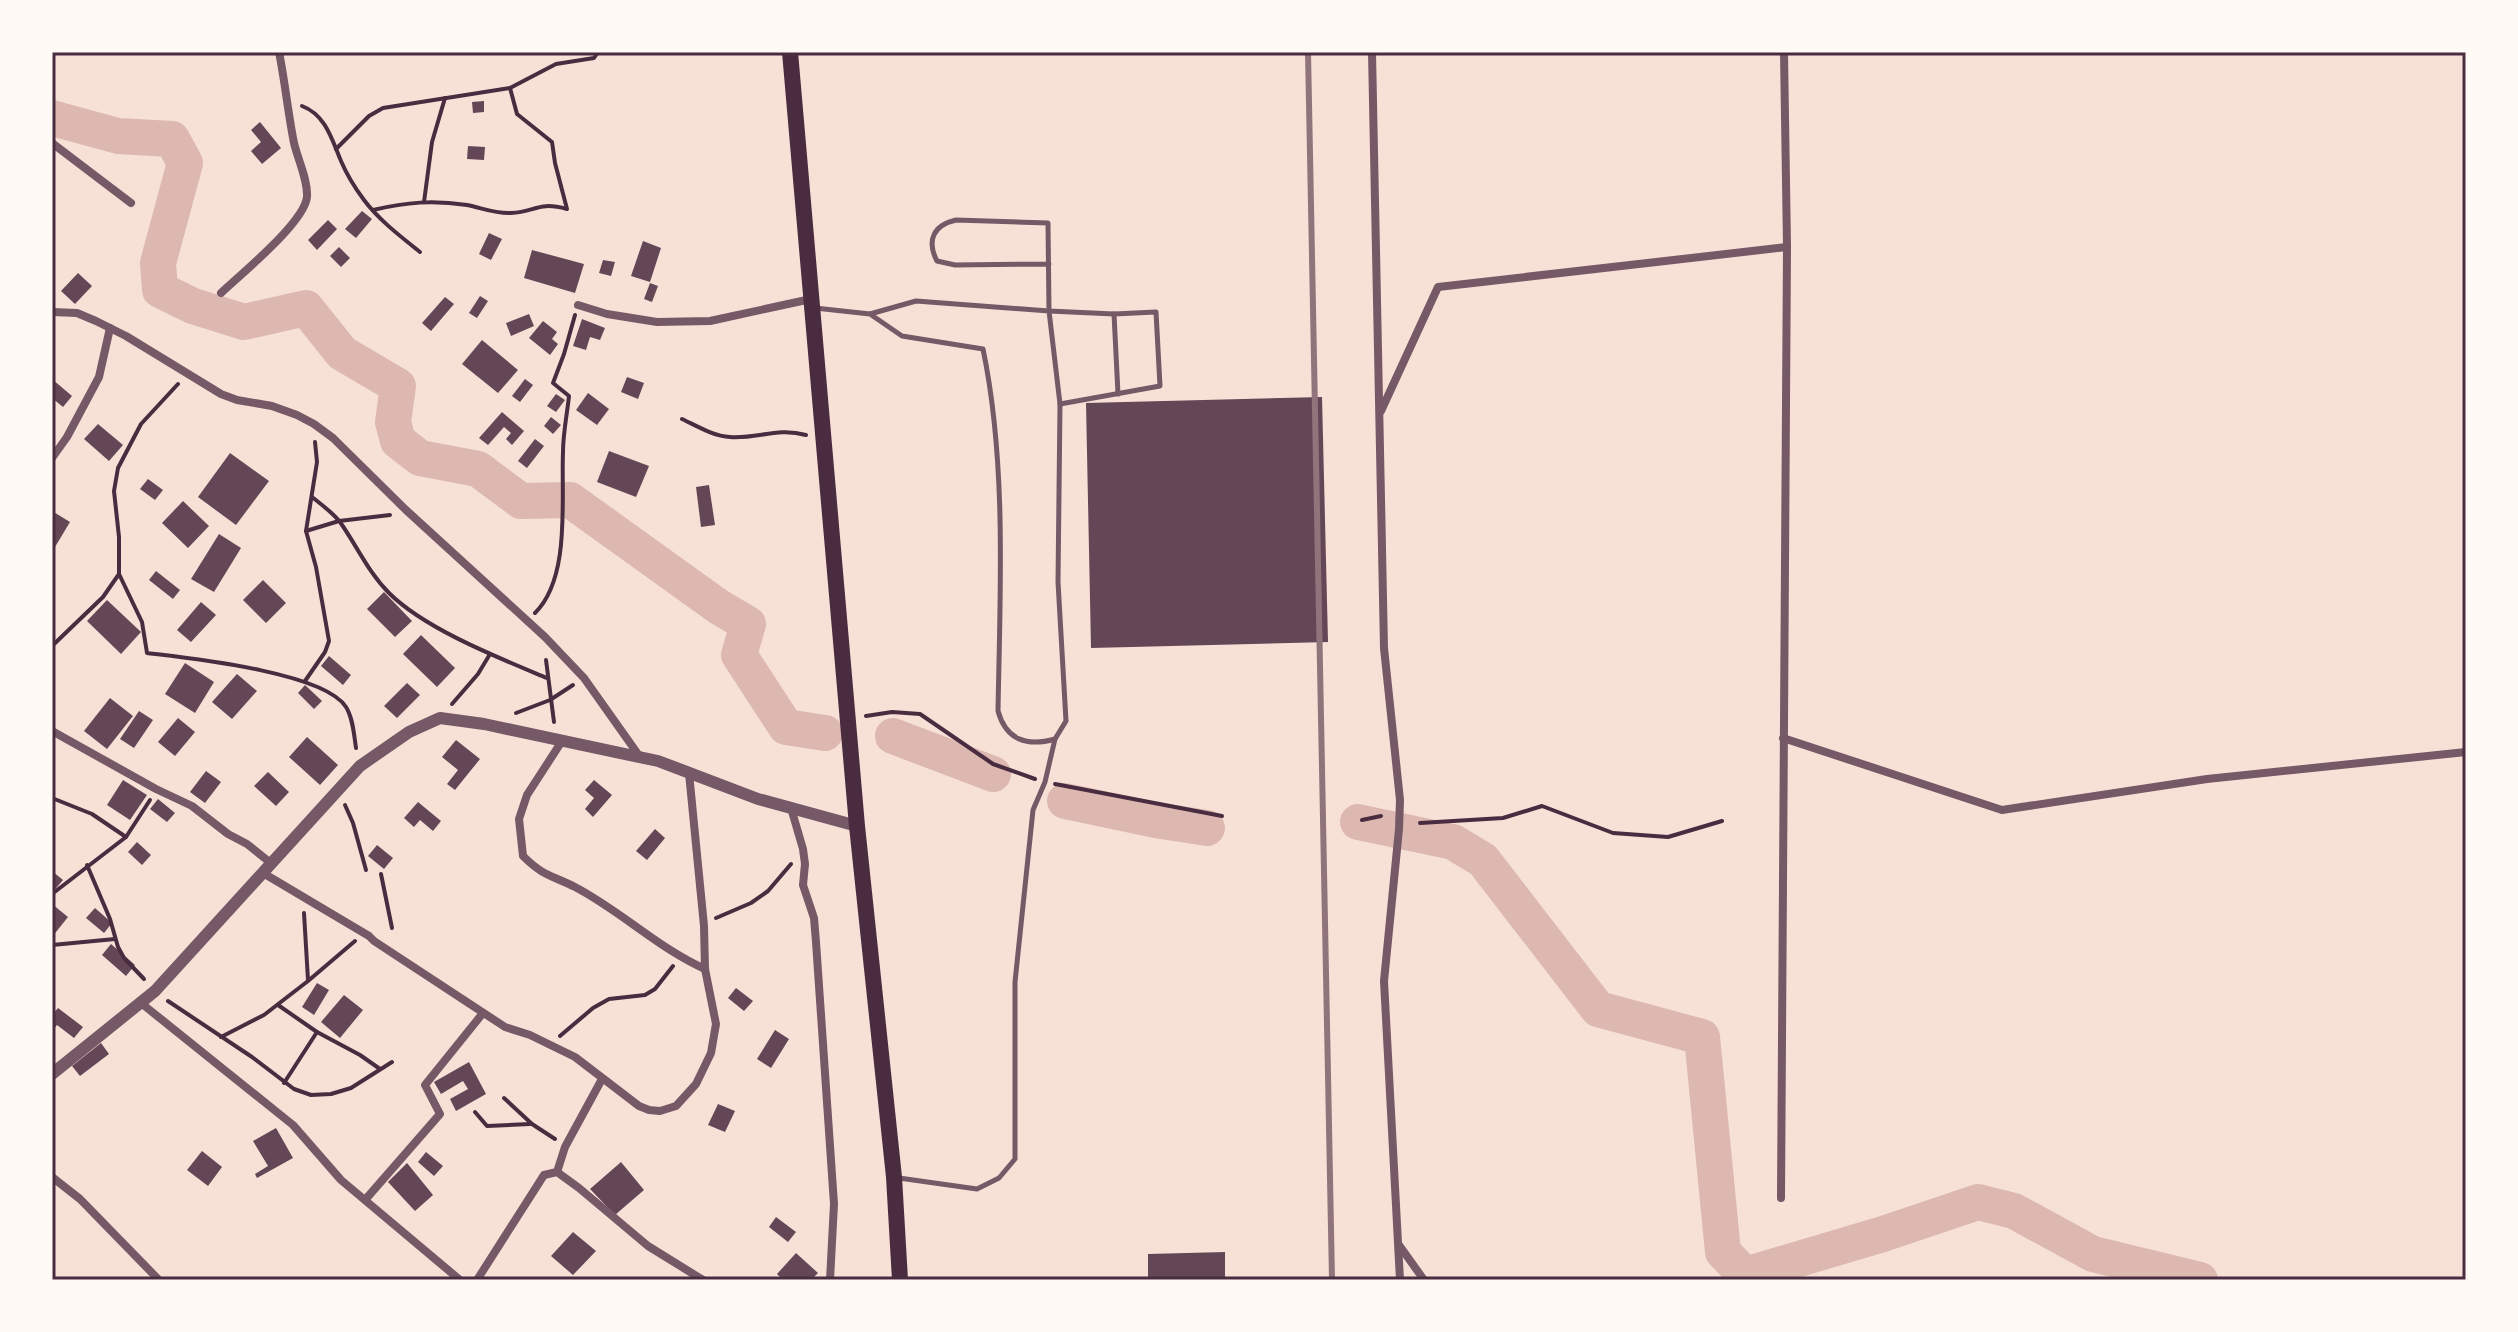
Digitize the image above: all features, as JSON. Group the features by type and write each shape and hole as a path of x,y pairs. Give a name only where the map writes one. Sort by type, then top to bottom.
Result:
{"highway":[{"path":"790,52 857,826 894,1177 900,1280"}],"street":[{"path":"221,293 295,220 307,199 279,52"},
{"path":"1372,52 1384,648 1400,800 1384,981 1400,1280"},
{"path":"1781,1198 1787,247 1784,52"},
{"path":"52,143 131,203"},
{"path":"1379,415 1438,287 1787,247"},
{"path":"578,305 607,314 657,322 710,321 811,304"},
{"path":"52,312 77,313 110,328 221,394 272,406 314,424 333,438 406,510 545,637 584,678 640,757"},
{"path":"52,458 67,437 99,377 110,328"},
{"path":"52,1074 155,991 360,766 409,732 440,718 484,724 658,761 758,799 857,826"},
{"path":"52,731 192,806 228,834 247,844 268,868 303,895 505,1027 530,1035 575,1057 625,1098 649,1110 660,1111 676,1106 696,1084 711,1053 716,1024 705,969 704,926 689,773"},
{"path":"1783,738 2002,810 2207,779 2466,752"},
{"path":"559,740 527,795 519,819 523,856 546,876 574,887 679,957 705,969"},
{"path":"791,808 803,849 803,885 814,918 816,942 834,1204 830,1280"},
{"path":"141,1003 293,1125 341,1180 460,1280"},
{"path":"365,1200 440,1114 425,1085 483,1013"},
{"path":"557,1172 565,1147 602,1079"},
{"path":"477,1280 544,1175 557,1172"},
{"path":"557,1172 648,1246 703,1280"},
{"path":"52,1177 80,1199 159,1280"},
{"path":"1399,1244 1424,1280"}],"lane":[{"path":"894,1177 977,1189 999,1178 1015,1159 1015,982 1033,810 1045,782 1055,739 1066,721 1058,582 1060,404 1049,311 1049,264 1048,223 956,220 943,223 934,233 932,250 937,261 955,265 1049,264"},
{"path":"870,314 916,301 1114,314 1156,312 1160,386 1060,404"},
{"path":"811,304 870,314 902,336 983,349 993,396 1000,536 998,711 1002,726 1018,740 1040,744 1055,739"},
{"path":"1114,314 1118,394"}],"path":[{"path":"336,149 369,116 383,108 510,88 556,64 594,58 598,52"},
{"path":"373,210 410,202 441,201 512,213 543,205 567,209 552,142 517,114 510,88"},
{"path":"424,202 432,142 445,98"},
{"path":"288,101 307,108 321,119 350,179 373,210 420,252"},
{"path":"527,620 548,595 563,534 563,451 569,396 553,383 578,305"},
{"path":"186,372 166,400 141,424 118,468 114,491 119,574 142,622 147,653 227,665 305,681 325,689 346,707 360,766"},
{"path":"682,419 714,434 729,437 782,430 823,441"},
{"path":"305,681 329,641 316,567 306,531 317,462 314,424"},
{"path":"312,497 339,521 364,564 402,605 490,654 547,678"},
{"path":"306,531 339,521 406,510"},
{"path":"52,646 103,597 119,574"},
{"path":"545,637 547,678 559,740"},
{"path":"440,718 478,674 490,654"},
{"path":"484,724 550,700 584,678"},
{"path":"848,719 892,712 920,714 993,764 1045,782 1222,816"},
{"path":"337,788 353,823 366,870"},
{"path":"52,894 126,837 156,789"},
{"path":"52,798 92,814 126,837"},
{"path":"1420,823 1503,818 1542,806 1613,833 1668,837 1722,821"},
{"path":"1362,820 1381,816"},
{"path":"87,865 124,958 155,991 252,1057 284,1083 311,1095 331,1094 351,1088 392,1062"},
{"path":"381,874 392,928"},
{"path":"303,895 308,981"},
{"path":"221,1037 278,1005 364,933"},
{"path":"52,945 115,939"},
{"path":"278,1005 380,1069"},
{"path":"284,1083 317,1032"},
{"path":"504,1098 532,1124 565,1147"},
{"path":"475,1112 487,1126 532,1124"}],"building":[{"path":"484,101 484,112 473,113 472,102"},
{"path":"260,122 281,148 262,164 251,151 261,142 251,130"},
{"path":"468,146 485,147 484,160 467,159"},
{"path":"362,211 372,219 356,238 345,229"},
{"path":"328,220 337,229 317,250 308,240"},
{"path":"489,233 502,239 491,260 479,254"},
{"path":"643,241 661,248 650,282 631,276"},
{"path":"339,247 350,258 341,267 330,256"},
{"path":"532,250 584,264 575,293 524,278"},
{"path":"603,260 615,262 611,276 599,273"},
{"path":"78,273 92,286 75,304 61,291"},
{"path":"650,283 658,286 652,302 644,299"},
{"path":"480,296 488,301 477,318 469,313"},
{"path":"445,297 454,304 431,331 422,323"},
{"path":"529,314 534,326 511,336 506,323"},
{"path":"582,319 605,328 600,340 590,337 586,350 573,346"},
{"path":"543,321 557,332 552,339 558,344 550,355 529,338"},
{"path":"482,340 518,370 498,393 462,364"},
{"path":"627,377 644,383 638,399 621,392"},
{"path":"52,379 72,396 63,407 52,398"},
{"path":"525,379 533,385 520,402 512,396"},
{"path":"588,393 609,409 597,425 576,410"},
{"path":"556,394 565,400 556,412 547,406"},
{"path":"1322,397 1328,642 1091,648 1086,403"},
{"path":"502,412 524,431 512,445 506,439 511,433 504,427 488,445 479,438"},
{"path":"551,417 561,425 553,434 544,426"},
{"path":"98,424 123,445 109,461 84,439"},
{"path":"535,439 544,446 527,468 518,461"},
{"path":"609,451 649,466 636,497 597,482"},
{"path":"230,453 269,481 236,525 198,497"},
{"path":"148,479 163,490 155,500 140,489"},
{"path":"709,485 715,525 701,527 696,487"},
{"path":"183,501 209,526 188,548 162,523"},
{"path":"52,511 70,522 52,552"},
{"path":"219,534 241,548 214,592 191,579"},
{"path":"156,571 180,590 173,599 149,580"},
{"path":"263,580 286,603 266,623 243,600"},
{"path":"384,592 412,621 395,637 367,609"},
{"path":"107,600 141,632 121,654 87,621"},
{"path":"201,602 216,615 191,642 177,630"},
{"path":"421,635 455,668 437,687 403,654"},
{"path":"329,656 351,675 343,685 321,666"},
{"path":"185,663 214,682 195,713 165,694"},
{"path":"237,674 257,691 232,719 212,702"},
{"path":"407,683 420,695 397,718 384,706"},
{"path":"305,685 322,701 314,709 298,693"},
{"path":"110,698 133,716 107,749 84,731"},
{"path":"139,711 153,720 134,748 120,739"},
{"path":"178,718 195,732 175,756 158,742"},
{"path":"307,737 338,765 320,785 289,757"},
{"path":"456,740 480,759 455,790 447,784 458,770 442,757"},
{"path":"206,771 221,782 205,803 190,792"},
{"path":"268,772 289,792 276,806 254,786"},
{"path":"123,780 147,795 130,820 107,805"},
{"path":"594,780 612,795 593,817 585,809 594,798 585,790"},
{"path":"158,799 175,813 167,822 150,809"},
{"path":"418,802 441,821 433,831 420,820 414,827 404,818"},
{"path":"655,829 665,838 647,860 636,851"},
{"path":"137,842 151,855 142,865 128,852"},
{"path":"377,845 393,858 384,869 368,856"},
{"path":"52,871 63,880 52,893"},
{"path":"52,904 68,917 52,937"},
{"path":"95,908 112,923 104,933 86,918"},
{"path":"111,944 135,965 126,976 102,955"},
{"path":"317,983 329,990 314,1015 302,1007"},
{"path":"736,988 753,1001 744,1011 728,998"},
{"path":"344,995 363,1010 340,1038 321,1022"},
{"path":"58,1008 83,1027 74,1038 57,1025 52,1031 52,1015"},
{"path":"775,1030 789,1039 771,1068 757,1059"},
{"path":"101,1043 109,1054 80,1076 72,1066"},
{"path":"469,1062 486,1094 456,1111 450,1099 468,1089 463,1081 441,1094 434,1082"},
{"path":"718,1104 735,1111 725,1132 708,1125"},
{"path":"276,1128 293,1158 257,1178 255,1174 268,1166 253,1141"},
{"path":"202,1151 222,1167 208,1186 187,1170"},
{"path":"426,1152 443,1166 434,1176 418,1162"},
{"path":"621,1162 644,1190 615,1215 590,1189"},
{"path":"407,1163 433,1195 415,1211 388,1182"},
{"path":"776,1217 796,1232 788,1242 769,1227"},
{"path":"573,1232 596,1251 573,1275 551,1256"},
{"path":"1225,1252 1225,1280 1148,1280 1148,1254"},
{"path":"796,1253 818,1273 811,1280 783,1280 777,1274"}],"waterway":[{"path":"52,118 118,136 172,139 185,163 158,263 160,290 193,306 244,322 306,308 342,353 398,386 393,422 398,441 420,458 478,469 521,501 570,500 719,607 748,624 739,655 786,727 825,733"},
{"path":"893,736 993,774"},
{"path":"1065,801 1207,828"},
{"path":"1358,822 1453,842 1483,860 1598,1009 1702,1037 1723,1252 1745,1275 1978,1202 2014,1211 2093,1254 2200,1280"}],"railway":[{"path":"1308,52 1332,1280"}]}
